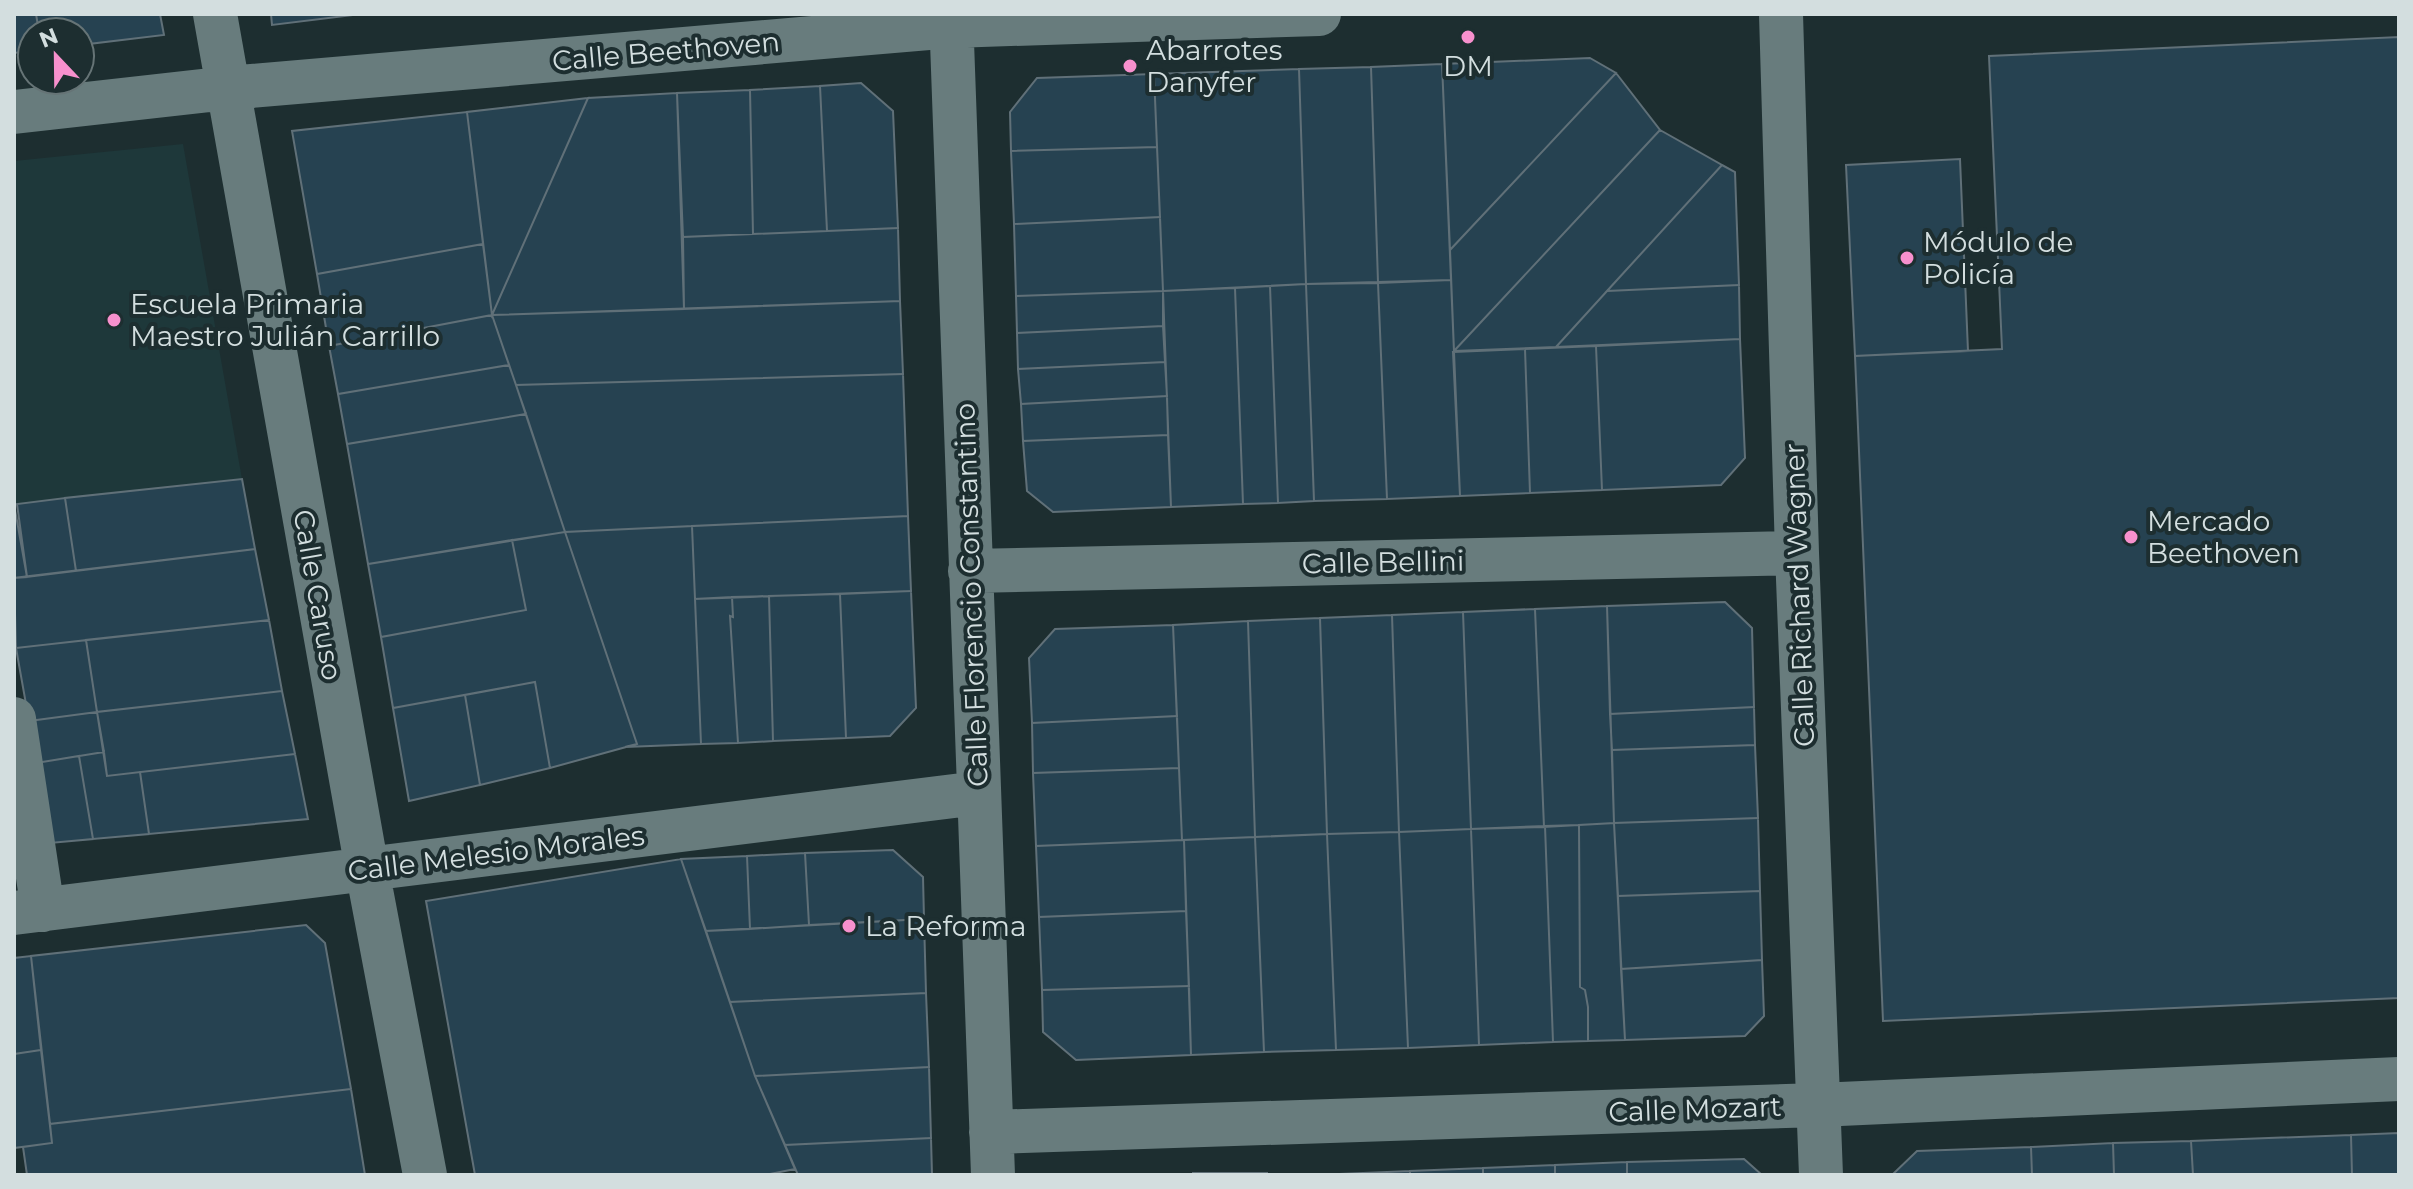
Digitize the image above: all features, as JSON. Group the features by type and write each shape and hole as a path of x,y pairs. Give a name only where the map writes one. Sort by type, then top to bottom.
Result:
{"street":[{"name":"Calle Caruso","path":"215,14 367,869 425,1175"},
{"name":"Calle Beethoven","path":"14,112 228,88 952,20 1319,14"},
{"name":"Calle Richard Wagner","path":"1781,14 1797,553 1821,1175"},
{"name":"Calle Florencio Constantino","path":"952,20 993,1175"},
{"name":"Calle Bellini","path":"970,571 1797,553"},
{"path":"14,719 29,912"},
{"name":"Calle Melesio Morales","path":"29,912 978,793"},
{"name":"Calle Mozart","path":"991,1132 1818,1105 2399,1079"}],"shaded area":[{"name":"Escuela Primaria Maestro Julián Carrillo","path":"183,144 242,479 14,504 14,161"}],"building":[{"path":"14,14 36,14 16,16 14,53"},
{"path":"160,14 164,35 96,43 96,16 36,16"},
{"path":"271,14 361,14 272,25"},
{"name":"Mercado Beethoven","path":"2399,37 2399,998 1883,1021 1855,356 2002,349 1989,56"},
{"path":"1590,58 1616,73 1450,250 1442,64"},
{"path":"1442,64 1451,280 1378,282 1371,67"},
{"path":"1371,67 1378,282 1306,284 1299,69"},
{"path":"1299,69 1306,284 1163,291 1154,74"},
{"path":"1616,73 1660,130 1454,351 1450,250"},
{"path":"1154,74 1157,147 1011,151 1010,112 1037,78"},
{"path":"861,83 893,111 898,228 827,231 820,86"},
{"path":"820,86 827,231 753,234 750,90"},
{"path":"750,90 753,234 683,237 677,93"},
{"path":"677,93 684,309 492,315 588,98"},
{"path":"588,98 492,315 467,112"},
{"path":"467,112 483,244 317,274 292,131"},
{"path":"1660,130 1722,165 1556,347 1454,351"},
{"path":"1157,147 1160,217 1014,224 1011,151"},
{"name":"Módulo de Policía","path":"1960,159 1968,351 1855,356 1846,165"},
{"path":"1722,165 1735,172 1739,285 1607,291"},
{"path":"1160,217 1163,291 1016,296 1014,224"},
{"path":"898,228 900,301 684,309 683,237"},
{"path":"483,244 492,315 329,346 317,274"},
{"path":"1451,280 1460,496 1387,499 1378,283"},
{"path":"1378,283 1387,499 1314,501 1306,284"},
{"path":"1306,284 1314,501 1278,503 1270,286"},
{"path":"1739,285 1740,339 1556,347 1607,291"},
{"path":"1270,286 1278,503 1243,504 1235,288"},
{"path":"1235,288 1243,504 1171,507 1163,291"},
{"path":"1163,291 1163,326 1017,333 1016,296"},
{"path":"900,301 903,374 516,385 492,315"},
{"path":"492,315 509,365 338,394 329,346"},
{"path":"1163,326 1165,362 1018,369 1017,333"},
{"path":"1740,339 1745,458 1721,485 1602,490 1596,346"},
{"path":"1596,346 1602,490 1530,493 1525,349"},
{"path":"1525,349 1530,493 1460,496 1453,352"},
{"path":"1165,362 1167,396 1021,404 1018,369"},
{"path":"509,365 526,414 347,444 338,394"},
{"path":"903,374 908,516 565,532 516,385"},
{"path":"1167,396 1168,435 1023,441 1021,404"},
{"path":"526,414 565,532 368,564 347,444"},
{"path":"1168,435 1171,507 1053,512 1027,491 1023,441"},
{"path":"242,479 255,549 76,571 65,498"},
{"path":"65,498 76,571 27,577 17,504"},
{"path":"14,504 27,577 14,578"},
{"path":"908,516 911,591 695,599 692,526"},
{"path":"692,526 701,744 625,747 637,744 565,532"},
{"path":"565,532 637,744 550,768 535,682 393,708 381,637 526,610 512,540"},
{"path":"512,540 526,610 381,637 368,564"},
{"path":"255,549 269,620 16,648 14,578"},
{"path":"911,591 916,708 890,736 846,738 840,594"},
{"path":"840,594 846,738 773,741 769,596"},
{"path":"769,596 773,741 738,743 730,616 733,617 732,597"},
{"path":"732,597 733,617 730,616 738,743 701,744 695,599"},
{"path":"1725,602 1752,628 1754,707 1610,714 1607,606"},
{"path":"1607,606 1614,823 1544,827 1535,609"},
{"path":"1535,609 1544,827 1471,829 1463,612"},
{"path":"1463,612 1471,829 1399,832 1392,615"},
{"path":"1392,615 1399,832 1327,834 1320,618"},
{"path":"1320,618 1327,834 1255,837 1248,621"},
{"path":"269,620 282,691 97,712 86,640"},
{"path":"1248,621 1255,837 1182,840 1173,625"},
{"path":"1173,625 1177,716 1032,723 1029,658 1055,629"},
{"path":"86,640 97,712 29,721 16,648"},
{"path":"535,682 550,768 480,785 465,695"},
{"path":"282,691 295,754 107,776 97,712"},
{"path":"465,695 480,785 409,801 393,708"},
{"path":"1754,707 1755,745 1612,750 1610,714"},
{"path":"97,712 104,752 36,763 29,721"},
{"path":"1177,716 1179,768 1033,773 1032,723"},
{"path":"1755,745 1758,818 1614,823 1612,750"},
{"path":"104,752 107,776 140,772 149,834 93,839 79,756"},
{"path":"295,754 308,819 149,834 140,772"},
{"path":"79,756 93,839 50,843 36,763"},
{"path":"1179,768 1182,840 1036,846 1033,773"},
{"path":"1758,818 1760,891 1618,896 1614,823"},
{"path":"1614,823 1625,1040 1588,1041 1588,1007 1585,990 1580,987 1579,825"},
{"path":"1579,825 1580,987 1585,990 1588,1007 1588,1041 1553,1042 1545,826"},
{"path":"1545,826 1553,1042 1479,1045 1471,829"},
{"path":"1471,829 1479,1045 1408,1048 1399,832"},
{"path":"1399,832 1408,1048 1336,1050 1327,834"},
{"path":"1327,834 1336,1050 1264,1052 1255,837"},
{"path":"1255,837 1264,1052 1191,1055 1184,840"},
{"path":"1184,840 1186,911 1039,917 1036,846"},
{"path":"893,850 923,877 924,919 809,925 805,853"},
{"path":"805,853 809,925 750,929 747,856"},
{"path":"747,856 750,929 706,931 681,859"},
{"path":"681,859 755,1076 795,1169 765,1175 475,1175 426,901"},
{"path":"1760,891 1762,960 1621,969 1618,896"},
{"path":"1186,911 1189,986 1042,990 1039,917"},
{"path":"924,919 926,993 730,1002 706,931"},
{"path":"306,925 325,943 351,1089 50,1124 31,956"},
{"path":"31,956 41,1050 14,1054 14,958"},
{"path":"1762,960 1764,1016 1745,1036 1625,1040 1621,969"},
{"path":"1189,986 1191,1055 1076,1060 1043,1032 1042,990"},
{"path":"926,993 929,1067 755,1076 730,1002"},
{"path":"41,1050 52,1143 14,1148 14,1054"},
{"path":"929,1067 931,1138 785,1145 755,1076"},
{"path":"351,1089 365,1175 27,1175 23,1147 52,1143 50,1124"},
{"path":"2399,1133 2399,1175 2352,1175 2351,1135"},
{"path":"2351,1135 2352,1175 2193,1175 2191,1141"},
{"path":"931,1138 932,1175 798,1175 785,1145"},
{"path":"2191,1141 2193,1175 2114,1175 2113,1143"},
{"path":"2113,1143 2114,1175 2032,1175 2031,1147"},
{"path":"2031,1147 2032,1175 1892,1175 1917,1151"},
{"path":"1744,1159 1762,1175 1627,1175 1627,1162"},
{"path":"1627,1162 1627,1175 1555,1175 1555,1165"},
{"path":"1555,1165 1555,1175 1483,1175 1483,1168"},
{"path":"1483,1168 1483,1175 1410,1175 1410,1171"},
{"path":"1410,1171 1410,1175 1340,1175 1340,1174"},
{"path":"1267,1173 1267,1175 1193,1175"}],"place":[{"name":"DM","path":"1468,37"},
{"name":"Abarrotes Danyfer","path":"1130,66"},
{"name":"Módulo de Policía","path":"1907,258"},
{"name":"Escuela Primaria Maestro Julián Carrillo","path":"114,320"},
{"name":"Mercado Beethoven","path":"2131,537"},
{"name":"La Reforma","path":"849,926"}]}
